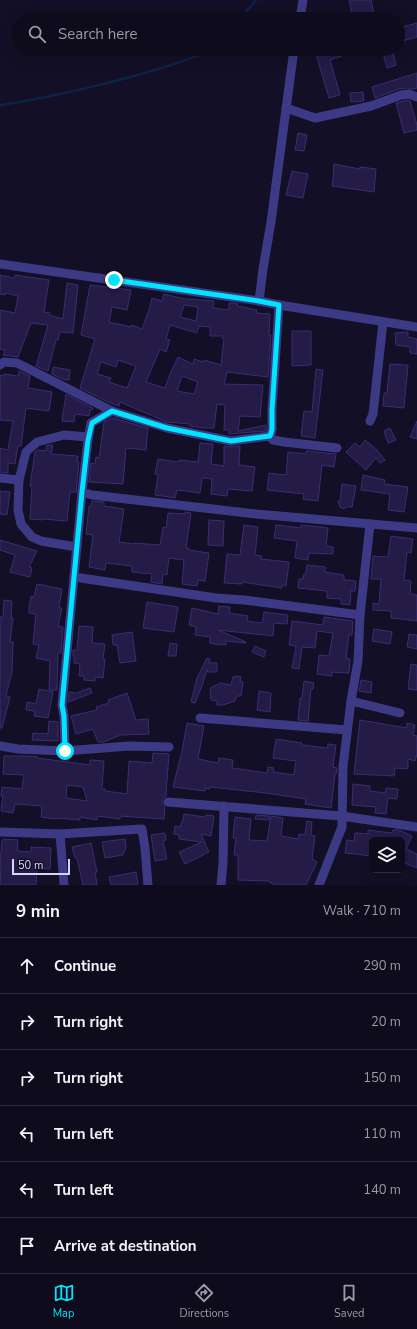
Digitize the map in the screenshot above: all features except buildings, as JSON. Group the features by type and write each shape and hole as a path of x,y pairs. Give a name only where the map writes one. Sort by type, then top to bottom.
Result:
{"street":[{"path":"301,12 303,0"},
{"path":"259,301 263,269 272,222 293,56"},
{"path":"286,108 315,118 371,106 401,95 409,94 417,97"},
{"path":"0,264 259,301 417,327"},
{"path":"270,436 272,430 272,405 279,305"},
{"path":"370,421 373,414 383,322"},
{"path":"0,365 4,362 17,363 112,411 167,428 231,441 270,436"},
{"path":"65,751 64,716 62,705 88,437 92,423 112,411"},
{"path":"77,547 41,541 32,537 22,524 18,510 19,480 26,452 37,442 64,435 88,437"},
{"path":"270,436 274,440 284,442 337,448"},
{"path":"0,478 19,480"},
{"path":"82,492 92,495 256,514 417,528"},
{"path":"320,885 342,827 343,766 351,701 358,661 360,615 370,524"},
{"path":"74,577 216,598 244,600 360,615"},
{"path":"351,701 400,713"},
{"path":"200,718 347,730"},
{"path":"0,746 18,749 65,751 129,746 169,747"},
{"path":"168,802 342,816 417,827"},
{"path":"221,885 223,864 224,806"},
{"path":"0,832 60,834 142,829 148,885"},
{"path":"60,834 64,885"}],"waterway":[{"path":"246,12 256,0"},
{"path":"0,105 91,87 154,71 196,56"}],"route":[{"path":"65,751 64,716 62,705 82,492 88,440 92,423 112,411 167,428 231,441 270,436 272,430 279,305 114,280"}]}
